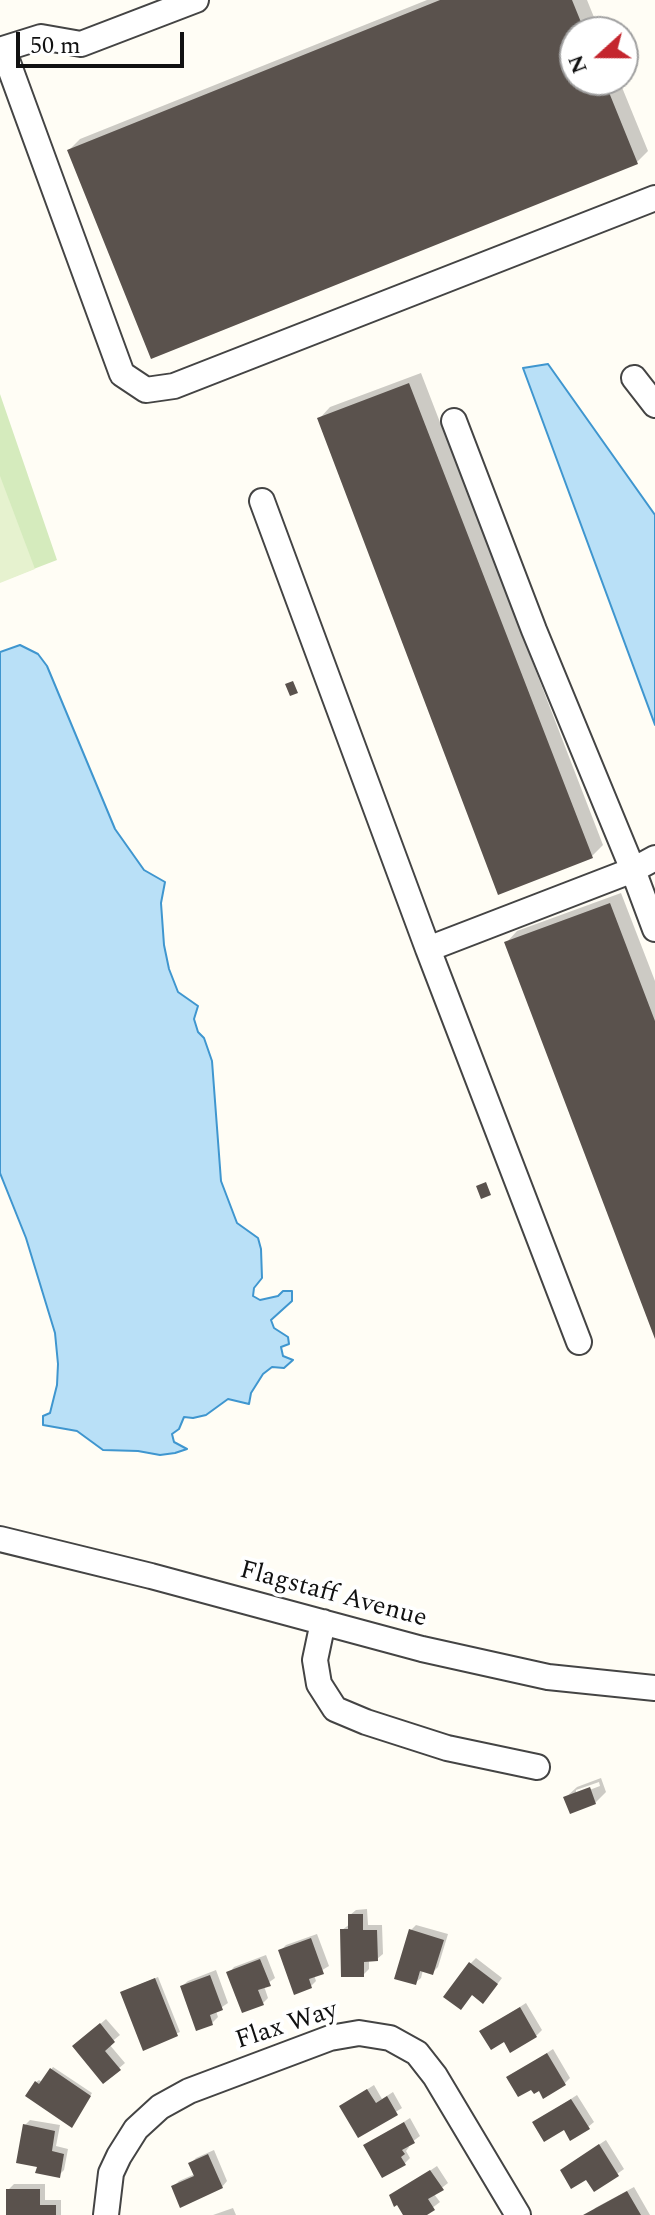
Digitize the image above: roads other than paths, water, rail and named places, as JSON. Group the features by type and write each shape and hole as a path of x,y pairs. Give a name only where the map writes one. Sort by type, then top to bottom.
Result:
{"street":[{"path":"196,0 81,44 41,37 3,49 122,374 146,390 174,386 655,198"},
{"path":"634,378 655,405"},
{"path":"454,421 534,630 655,929"},
{"path":"262,501 428,949 579,1342"},
{"path":"428,949 633,870 655,858"},
{"name":"Flagstaff Avenue","path":"0,1539 422,1649 548,1677 655,1688"},
{"path":"323,1622 315,1660 319,1684 335,1709 447,1748 537,1767"},
{"name":"Flax Way","path":"106,2215 108,2188 119,2156 136,2129 160,2107 189,2091 330,2038 359,2033 390,2038 417,2053 435,2076 518,2215"}],"water":[{"path":"548,364 655,515 655,725 523,368"},
{"path":"20,645 38,654 47,666 115,829 144,870 165,882 161,903 169,969 178,992 198,1006 194,1019 212,1061 221,1181 237,1223 258,1238 261,1249 262,1278 254,1288 253,1296 260,1300 278,1296 283,1291 292,1291 292,1301 271,1320 274,1328 288,1337 289,1344 281,1347 283,1356 293,1360 284,1368 272,1367 263,1374 251,1393 249,1404 228,1399 206,1415 184,1417 179,1429 172,1434 174,1442 187,1449 175,1453 160,1455 103,1450 77,1431 43,1425 43,1416 50,1413 57,1385 55,1333 26,1238 0,1173 0,652"}]}
